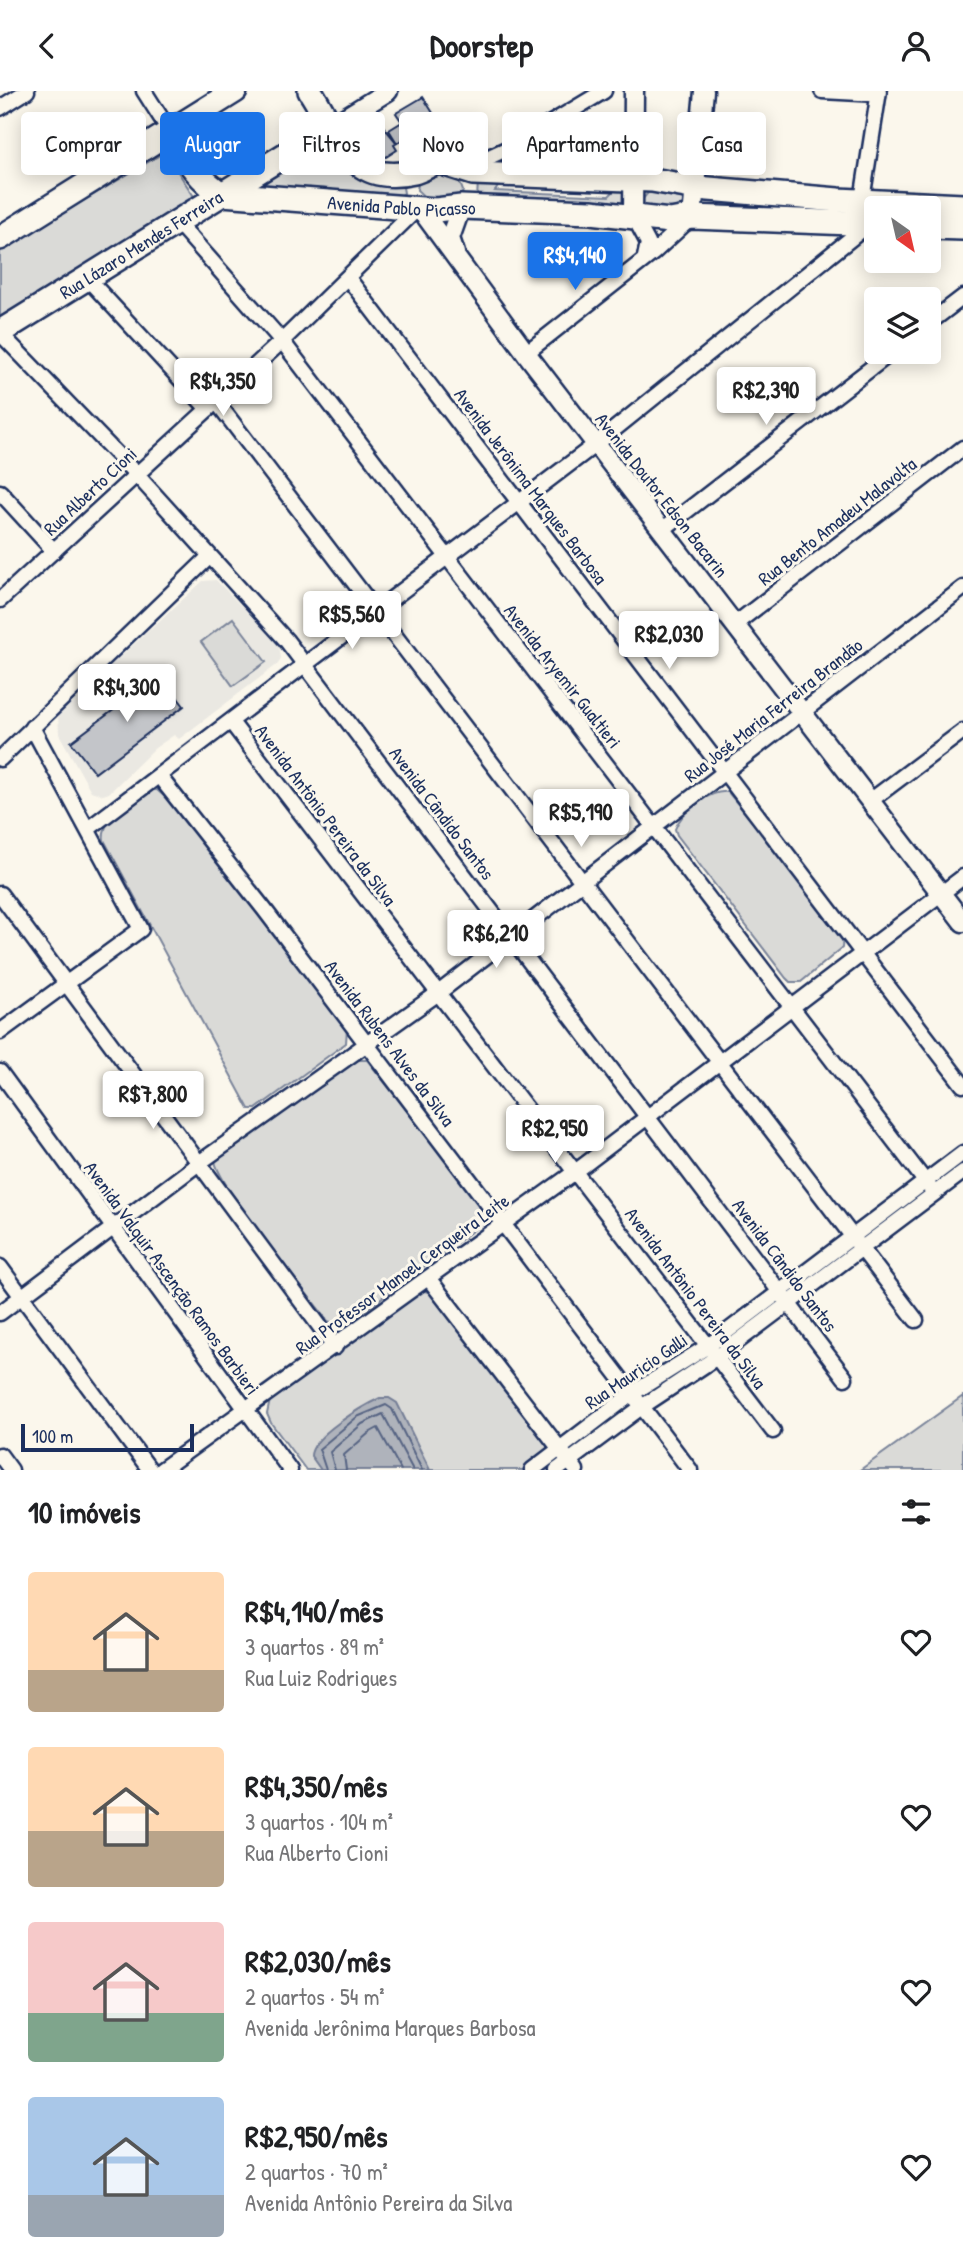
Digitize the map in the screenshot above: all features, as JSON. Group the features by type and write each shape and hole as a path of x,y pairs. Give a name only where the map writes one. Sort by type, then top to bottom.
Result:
{"main road":[{"path":"202,112 235,91"},
{"name":"Avenida Pablo Picasso","path":"310,91 322,112"},
{"path":"0,238 160,138"},
{"name":"Rua Lázaro Mendes Ferreira","path":"0,332 279,159"},
{"name":"Avenida Pablo Picasso","path":"488,172 676,182 697,188 963,206"},
{"path":"198,175 222,194"},
{"path":"416,175 414,197 419,207"},
{"path":"461,207 469,198 467,175"},
{"name":"Avenida Pablo Picasso","path":"222,194 436,210 461,207 633,215 670,221 692,217 864,224"},
{"path":"942,227 963,228"}],"street":[{"path":"0,108 27,91"},
{"path":"144,91 160,116"},
{"name":"Rua Lázaro Mendes Ferreira","path":"354,112 388,91"},
{"path":"488,160 604,91"},
{"path":"634,91 633,215 648,243 645,257"},
{"path":"526,353 692,217 697,188 704,91"},
{"path":"822,91 878,93 862,200"},
{"name":"Avenida Doutor Edson Bacarin","path":"419,207 526,353 963,922"},
{"name":"Rua Alberto Cioni","path":"0,600 282,341 419,207"},
{"path":"457,260 450,238 461,207"},
{"name":"Avenida Aryemir Gualtieri","path":"178,223 282,341 930,1188"},
{"path":"88,829 596,444 864,231"},
{"path":"88,278 212,405 584,881 916,1320"},
{"name":"Avenida Jerônima Marques Barbosa","path":"348,278 963,1085"},
{"path":"941,314 963,297"},
{"name":"Avenida Cândido Santos","path":"0,332 136,474 305,665 786,1296 845,1378"},
{"path":"662,530 876,364"},
{"name":"Rua Bento Amadeu Malavolta","path":"734,625 963,448"},
{"path":"0,492 54,551"},
{"path":"0,759 209,557"},
{"name":"Rua José Maria Ferreira Brandão","path":"0,1313 199,1163 437,994 963,588"},
{"name":"Avenida Antônio Pereira da Silva","path":"231,722 773,1431"},
{"path":"0,1032 141,929 33,727"},
{"path":"870,801 963,731"},
{"name":"Avenida Rubens Alves da Silva","path":"159,776 690,1470"},
{"name":"Rua Professor Manoel Cerqueira Leite","path":"161,1470 575,1172 963,877"},
{"path":"0,894 335,1347"},
{"name":"Avenida Valquir Ascenção Ramos Barbieri","path":"0,1072 245,1412 290,1470"},
{"name":"Rua Mauricio Galli","path":"930,1188 963,1153"},
{"name":"Rua Mauricio Galli","path":"557,1470 573,1465 643,1406 856,1242 930,1188 963,1172"},
{"path":"0,1267 150,1470"},
{"path":"429,1279 573,1465"},
{"name":"Rua Mauricio Galli","path":"532,1470 559,1447 633,1394 713,1351"},
{"path":"0,1455 11,1470"}],"shaded area":[{"path":"160,155 160,175 180,175 193,195 191,203 0,320 0,251 127,175 146,175 146,163"},
{"path":"279,170 279,175 356,175 369,180 402,181 404,193 400,196 249,188"},
{"path":"424,175 449,175 458,178 463,191 460,198 432,204 417,190 419,179"},
{"path":"478,180 501,183 495,191 609,196 619,186 623,191 623,208 477,200"},
{"path":"651,189 677,191 686,204 674,213 646,210 642,200"},
{"path":"216,580 279,645 281,658 278,664 179,739 174,735 155,748 109,793 103,795 91,791 59,734 58,714 203,581"},
{"path":"233,618 266,662 233,686 201,642"},
{"path":"147,790 157,790 173,804 347,1028 346,1043 256,1109 249,1109 104,840 104,832 112,818"},
{"path":"728,792 843,934 842,948 801,982 790,982 786,978 677,835 675,829 679,822 697,803 713,794"},
{"path":"354,1060 367,1060 484,1209 483,1223 350,1321 335,1324 328,1321 247,1216 231,1193 215,1161"},
{"path":"421,1290 435,1294 549,1442 544,1457 526,1470 306,1470 271,1423 267,1414 270,1400"},
{"path":"963,1396 963,1470 860,1470"}],"water":[{"path":"380,1398 389,1398 397,1403 430,1470 321,1470 311,1456 319,1440 339,1423"}],"building":[{"path":"423,97 432,112 399,112 399,118 396,113"},
{"path":"399,124 399,142 397,143 389,130"},
{"path":"385,128 397,143 394,145 397,150 386,157"},
{"path":"160,675 184,706 95,773 71,742"}]}
